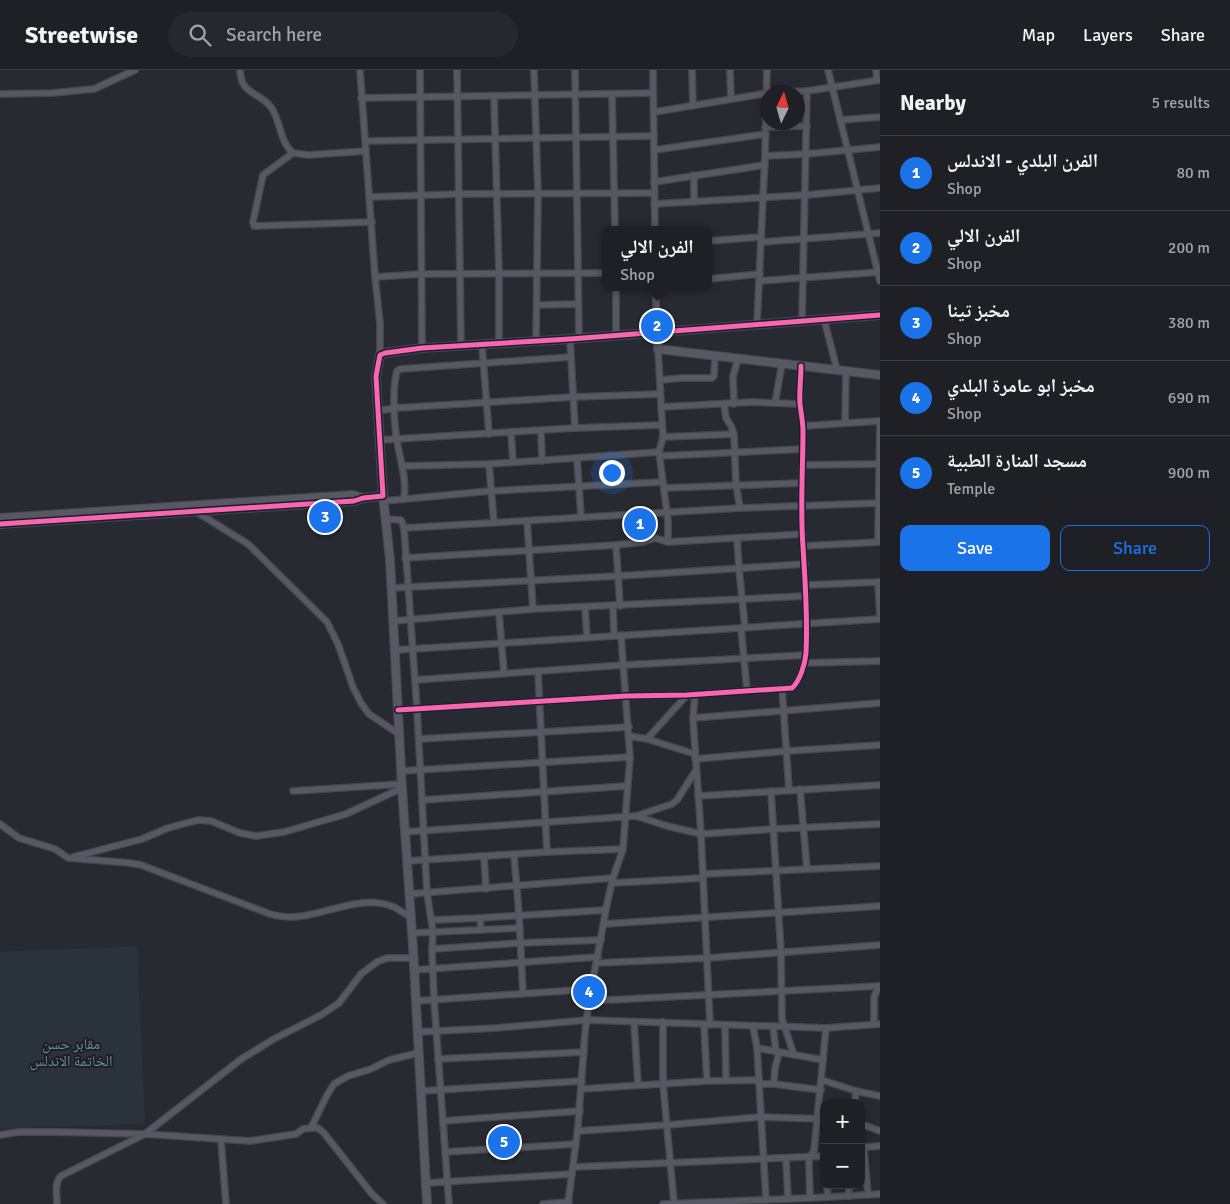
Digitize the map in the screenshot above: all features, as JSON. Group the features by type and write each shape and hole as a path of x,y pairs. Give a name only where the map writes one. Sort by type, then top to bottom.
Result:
{"street":[{"path":"0,94 52,93 94,89 135,70"},
{"path":"240,70 240,80 244,86 270,107 284,142 293,153 308,155 366,151"},
{"path":"360,70 380,323 380,355 376,376 377,410 395,650 404,832 412,933 427,1204"},
{"path":"420,70 422,348"},
{"path":"456,70 461,346"},
{"path":"534,70 538,194 536,341"},
{"path":"575,70 578,304 571,357 575,428"},
{"path":"653,70 654,226"},
{"path":"692,70 693,106"},
{"path":"730,70 731,99"},
{"path":"766,70 767,85"},
{"path":"828,70 880,280"},
{"path":"805,91 878,80 876,70"},
{"path":"802,321 808,91"},
{"path":"361,98 653,93"},
{"path":"612,94 615,226"},
{"path":"654,112 760,94"},
{"path":"494,96 499,273 498,343"},
{"path":"840,120 880,116"},
{"path":"654,150 766,130 757,324"},
{"path":"365,141 654,136"},
{"path":"765,156 880,147"},
{"path":"293,153 263,175 253,222 254,226 372,222"},
{"path":"654,182 765,165"},
{"path":"694,176 694,202"},
{"path":"654,204 806,195 880,188"},
{"path":"370,197 497,193 654,193"},
{"path":"712,241 804,240 880,233"},
{"path":"760,281 879,272"},
{"path":"375,277 422,274 602,273"},
{"path":"712,279 760,274"},
{"path":"616,291 616,335"},
{"path":"655,291 663,437 660,454 667,512 668,542"},
{"path":"537,305 578,304"},
{"path":"380,355 385,352 422,348 880,315"},
{"path":"824,319 837,370"},
{"path":"482,345 488,434"},
{"path":"658,349 880,375"},
{"path":"660,380 712,378 714,376 715,356"},
{"path":"404,498 405,482 397,438 395,408 397,371 400,369 571,357"},
{"path":"734,404 734,376 738,359"},
{"path":"775,403 782,364"},
{"path":"398,710 626,696 687,695 794,686 806,655 807,585 803,546 801,366"},
{"path":"846,371 846,423"},
{"path":"377,410 573,397 660,394"},
{"path":"724,404 726,418 732,426 734,434 736,484 740,508"},
{"path":"661,407 724,404 800,404"},
{"path":"803,426 880,421 879,542 803,546"},
{"path":"379,440 575,428 662,425"},
{"path":"541,431 542,461"},
{"path":"511,433 512,462"},
{"path":"663,437 734,434"},
{"path":"402,466 489,464 660,454 803,449"},
{"path":"577,458 581,516"},
{"path":"489,464 494,523"},
{"path":"802,465 879,465"},
{"path":"0,518 353,495 362,498 404,498 578,486 802,483"},
{"path":"0,524 354,501 362,498"},
{"path":"404,528 581,516 879,503"},
{"path":"195,511 248,544 327,622 338,644 353,686 369,714 399,734"},
{"path":"640,514 643,542"},
{"path":"386,518 401,520 404,528 428,893 433,932 434,1000 448,1204"},
{"path":"527,520 533,609"},
{"path":"406,558 616,545 643,542 655,538 668,542 803,534"},
{"path":"737,538 747,690"},
{"path":"616,545 620,606"},
{"path":"391,588 805,564"},
{"path":"395,650 614,635 806,625 880,618 879,582 807,585"},
{"path":"393,621 533,609 806,596"},
{"path":"613,606 614,635"},
{"path":"585,607 588,637"},
{"path":"499,612 504,673"},
{"path":"543,1204 568,1203 578,1131 587,1020 612,881 623,849 630,757 622,635"},
{"path":"415,680 624,665 806,655"},
{"path":"804,663 880,661"},
{"path":"538,671 548,852"},
{"path":"782,688 789,790"},
{"path":"695,694 693,718 710,994 707,1025 707,1081"},
{"path":"647,740 687,695"},
{"path":"693,718 880,703"},
{"path":"419,739 629,727"},
{"path":"629,736 695,756 880,745"},
{"path":"401,771 630,757"},
{"path":"404,832 636,816 672,804 677,800 696,770"},
{"path":"698,796 880,785"},
{"path":"293,791 402,786"},
{"path":"68,858 142,840 168,828 198,820 211,821 240,833 256,836 284,832 346,814 402,786"},
{"path":"422,800 627,786"},
{"path":"800,789 807,870"},
{"path":"771,791 782,952 782,1019 794,1055"},
{"path":"636,816 701,834 880,824"},
{"path":"1,828 19,838 55,849 68,858 141,865 270,914 295,917 361,904 377,903 393,907 410,917"},
{"path":"407,861 623,849"},
{"path":"514,855 520,915 523,993"},
{"path":"484,856 486,889"},
{"path":"409,894 516,885 880,866"},
{"path":"604,924 880,906"},
{"path":"432,920 606,910"},
{"path":"480,918 481,929"},
{"path":"412,933 520,928"},
{"path":"432,949 601,940"},
{"path":"414,970 598,960 707,958 880,945"},
{"path":"57,1204 57,1185 61,1176 145,1134 240,1060 272,1040 321,1015 338,1002 361,974 377,962 387,958 413,958"},
{"path":"590,1001 880,986"},
{"path":"417,1032 587,1020 826,1028 877,1024 874,997 880,986"},
{"path":"415,1001 592,989"},
{"path":"634,1022 638,1085"},
{"path":"662,1022 663,1084 674,1203"},
{"path":"725,1026 726,1080"},
{"path":"753,1026 757,1048 766,1200"},
{"path":"773,1026 778,1053 774,1084"},
{"path":"821,1099 826,1028"},
{"path":"757,1048 823,1060"},
{"path":"438,1059 584,1052"},
{"path":"311,1128 326,1096 334,1084 348,1076 371,1069 389,1060 418,1053"},
{"path":"581,1089 726,1080 821,1090"},
{"path":"822,1080 856,1091 880,1096"},
{"path":"420,1091 582,1081"},
{"path":"855,1099 856,1091"},
{"path":"443,1121 580,1111"},
{"path":"578,1131 760,1117 820,1118"},
{"path":"810,1198 810,1157 814,1151 820,1123"},
{"path":"865,1125 880,1131"},
{"path":"0,1135 18,1132 145,1134 250,1141 296,1134 303,1129 318,1128 372,1194 383,1204"},
{"path":"221,1140 226,1204"},
{"path":"445,1152 576,1144"},
{"path":"868,1195 864,1149 866,1147 880,1146"},
{"path":"574,1167 820,1156"},
{"path":"786,1158 788,1199"},
{"path":"426,1183 572,1174"},
{"path":"849,1189 849,1196"},
{"path":"663,1204 810,1198 830,1200 849,1196 880,1194"}],"green space":[{"name":"مقابر حسن الخاتمة الاندلس","path":"137,946 145,1124 0,1129 0,952"}],"cycle path":[{"path":"0,524 354,501 383,496 376,376 380,355 385,353 422,348 570,339 880,315"},
{"path":"398,710 792,688 800,677 807,640 802,517 803,431 800,399 801,366"}],"place":[{"name":"الفرن الالي","path":"657,326"},
{"name":"مخبز تينا","path":"325,517"},
{"name":"الفرن البلدي - الاندلس","path":"640,524"},
{"name":"مخبز ابو عامرة البلدي","path":"589,992"},
{"name":"مسجد المنارة الطبية","path":"504,1142"}]}
